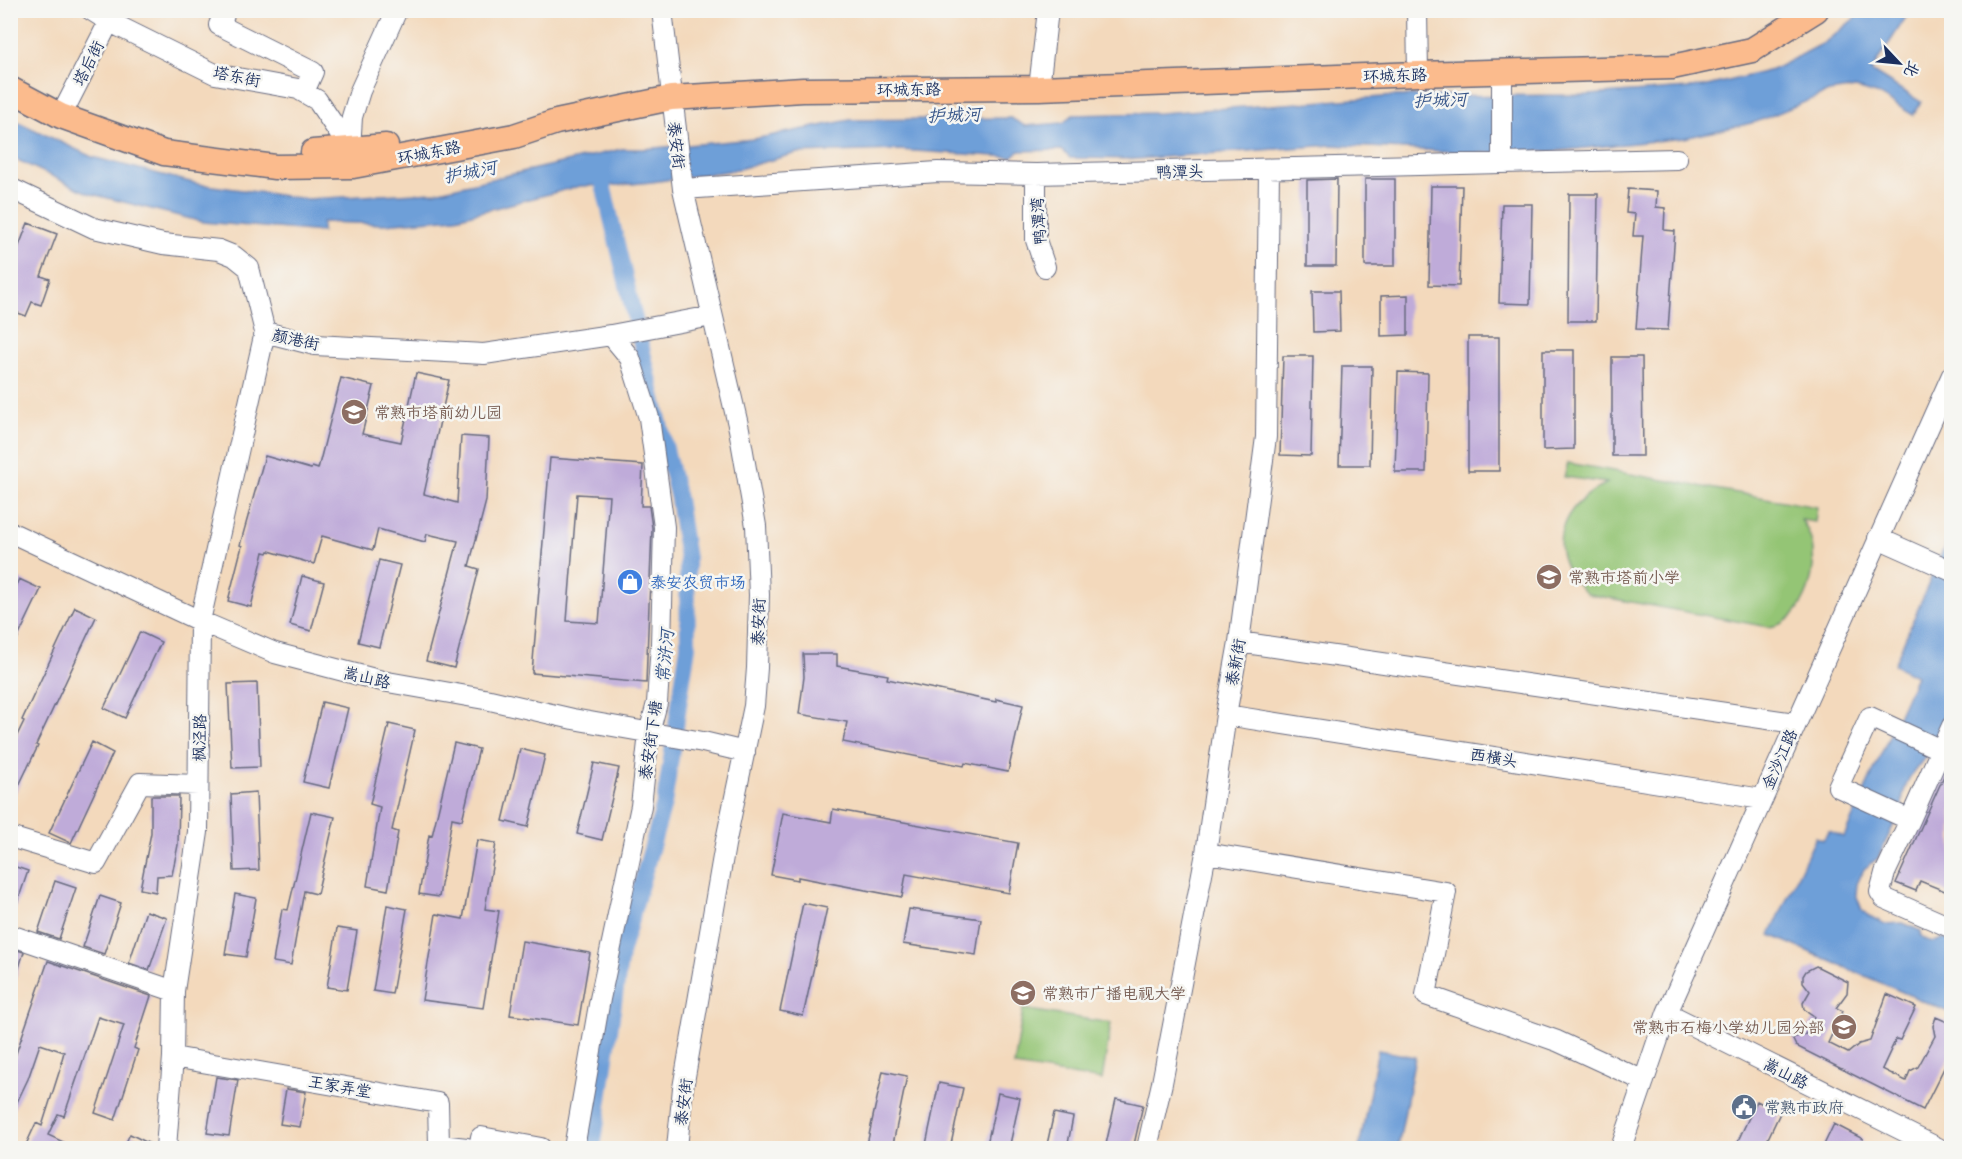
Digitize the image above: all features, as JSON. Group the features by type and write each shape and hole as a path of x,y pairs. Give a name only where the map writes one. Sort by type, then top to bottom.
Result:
{"main road":[{"name":"环城东路","path":"10,89 164,153 275,167 514,136 556,122 670,91 803,90 1663,58 1741,44 1796,10"},
{"name":"环城东路","path":"1418,68 1502,72 1672,68 1752,50 1816,10"},
{"name":"环城东路","path":"10,73 64,110"}],"street":[{"name":"塔东街","path":"91,10 113,16 215,74 298,88 317,100 351,158"},
{"path":"216,10 224,15 219,25 313,72 304,92"},
{"path":"351,158 352,117 360,91 397,10"},
{"name":"泰安街","path":"662,10 683,189 740,429 756,526 759,595 757,668 753,706 724,845 683,1088 677,1149"},
{"path":"1040,82 1048,10"},
{"path":"1417,10 1418,68"},
{"name":"塔后街","path":"64,110 113,16"},
{"path":"1502,72 1502,163"},
{"name":"鸭潭头","path":"683,189 938,172 1036,174 1677,159"},
{"name":"泰新街","path":"1147,1149 1162,1083 1206,853 1239,642 1266,437 1269,169"},
{"name":"鸭潭湾","path":"1036,174 1036,240 1045,267"},
{"name":"颜港街","path":"13,197 94,228 164,244 219,250 234,256 249,268 265,332 315,345 484,354 672,325 712,316"},
{"name":"枫泾路","path":"166,1149 173,1057 174,991 198,832 200,621 265,332"},
{"name":"泰安街下塘","path":"574,1149 600,999 641,806 649,733 657,703 661,644 664,527 650,418 630,358 611,335"},
{"name":"金沙江路","path":"1621,1149 1667,1013 1952,375"},
{"name":"嵩山路","path":"10,532 200,621 275,653 382,681 490,700 573,719 703,742 745,752"},
{"path":"1878,538 1952,571"},
{"path":"1239,642 1795,723"},
{"name":"西横头","path":"1226,715 1762,799"},
{"path":"1910,820 1838,787 1870,717 1941,750"},
{"path":"1952,726 1885,873 1880,891 1884,898 1952,928"},
{"path":"10,837 96,863 140,783 198,784"},
{"path":"1206,853 1446,892 1426,995 1557,1041 1644,1081"},
{"path":"10,935 174,991"},
{"name":"嵩山路","path":"1667,1013 1938,1149"},
{"name":"王家弄堂","path":"173,1057 438,1103 440,1144 467,1149"},
{"path":"479,1149 481,1137 541,1149"}],"green space":[{"path":"1568,463 1817,507 1815,522 1801,520 1808,531 1813,560 1812,575 1802,603 1783,623 1769,627 1587,594 1573,579 1564,563 1561,533 1576,506 1607,483 1564,477"},
{"path":"1023,1009 1111,1023 1102,1080 1014,1066"}],"water":[{"name":"护城河","path":"1865,10 1910,11 1871,71 1921,102 1913,115 1880,95 1856,88 1829,92 1756,122 1684,138 1556,151 1477,153 1332,145 1136,159 1070,158 1062,150 1019,151 1012,157 898,150 797,153 735,170 652,182 580,186 456,218 384,224 322,222 322,232 203,222 88,193 11,157 10,118 92,157 198,184 307,199 435,192 622,149 754,139 850,120 1011,118 1025,126 1063,123 1073,115 1160,113 1397,96 1589,95 1703,87 1772,70 1824,43"},
{"path":"1951,531 1951,699 1929,752 1909,778 1903,794 1902,807 1878,858 1864,869 1857,884 1856,894 1862,910 1869,916 1885,924 1903,923 1921,931 1921,936 1929,941 1935,942 1943,938 1951,942 1951,1013 1770,935 1816,837 1823,840 1829,831 1844,837 1916,676 1894,665"},
{"path":"1378,1050 1415,1057 1398,1148 1359,1148"}],"building":[{"path":"1337,179 1336,266 1307,266 1307,180"},
{"path":"1365,179 1395,179 1395,266 1365,266"},
{"path":"1431,186 1462,186 1459,286 1429,285"},
{"path":"1628,189 1657,191 1656,207 1665,208 1664,230 1675,231 1668,330 1636,329 1643,236 1633,236 1635,214 1626,213"},
{"path":"1569,194 1598,194 1596,321 1568,321"},
{"path":"1502,204 1532,204 1530,304 1499,303"},
{"path":"28,223 57,234 41,276 50,279 41,305 32,302 26,316 10,310 10,269"},
{"path":"1312,291 1339,291 1340,331 1313,332"},
{"path":"1408,295 1408,335 1381,336 1381,296"},
{"path":"1468,337 1499,337 1499,471 1468,471"},
{"path":"1543,350 1574,350 1574,449 1543,450"},
{"path":"1283,356 1313,356 1311,456 1280,455"},
{"path":"1612,357 1642,357 1643,456 1612,456"},
{"path":"1342,366 1372,366 1370,465 1339,465"},
{"path":"1398,372 1428,373 1426,472 1395,472"},
{"path":"416,373 449,380 424,494 457,503 461,436 489,438 486,501 469,566 479,569 454,668 426,661 458,541 427,534 425,542 378,529 373,550 322,536 314,564 269,551 264,552 251,607 228,601 242,546 240,545 265,456 318,469 341,378 374,386 362,434 401,442"},
{"name":"泰安农贸市场","path":"550,458 643,465 641,506 649,506 652,528 646,683 532,673","holes":["577,494 609,496 599,623 567,621"]},
{"path":"379,560 400,565 379,647 358,642"},
{"path":"302,576 324,582 311,631 290,625"},
{"path":"19,579 41,589 10,654 10,598"},
{"path":"75,607 96,617 10,804 10,750"},
{"path":"140,632 161,642 125,718 104,708"},
{"path":"803,654 837,654 837,666 888,675 887,679 996,702 996,699 1023,705 1008,772 965,763 964,766 843,742 847,722 799,714 804,677"},
{"path":"257,683 260,767 232,768 228,684"},
{"path":"322,702 348,708 329,788 303,782"},
{"path":"389,724 415,730 392,830 398,832 388,890 367,886 380,807 370,804"},
{"path":"92,742 113,753 71,843 49,833"},
{"path":"454,743 479,749 462,820 452,818 439,897 419,894 429,835 432,836"},
{"path":"520,749 545,755 528,827 503,821"},
{"path":"1952,758 1952,894 1920,881 1916,891 1896,883"},
{"path":"594,763 619,768 602,840 577,834"},
{"path":"256,792 259,870 234,871 231,794"},
{"path":"151,796 179,796 178,845 172,875 157,876 156,892 140,889 151,833"},
{"path":"833,809 1018,843 1009,893 906,874 902,897 798,877 798,880 771,875 783,813 831,822"},
{"path":"311,812 335,817 317,894 304,891 291,965 273,962 282,909 288,910"},
{"path":"477,840 496,843 485,909 499,911 483,1008 422,1000 436,914 463,919"},
{"path":"10,865 28,871 13,915 10,915"},
{"path":"55,881 76,888 59,939 38,932"},
{"path":"235,894 256,898 246,957 225,954"},
{"path":"100,896 121,903 104,954 83,947"},
{"path":"803,903 827,908 803,1016 780,1011"},
{"path":"387,905 407,909 392,994 373,991"},
{"path":"909,909 981,919 976,955 903,944"},
{"path":"146,911 167,918 149,970 129,963"},
{"path":"337,928 357,931 347,990 327,987"},
{"path":"522,941 590,953 578,1025 510,1015"},
{"path":"10,948 24,952 13,986 10,986"},
{"path":"48,961 151,996 134,1048 138,1050 115,1120 95,1113 124,1025 98,1017 64,1116 58,1114 48,1135 78,1149 24,1149 36,1123 42,1126 64,1052 40,1044 28,1079 10,1117 10,1071"},
{"path":"1816,966 1848,982 1847,993 1836,1008 1843,1011 1828,1043 1848,1053 1859,1044 1870,1041 1887,994 1916,1007 1900,1040 1896,1039 1882,1069 1906,1081 1910,1071 1918,1067 1935,1036 1933,1026 1936,1017 1952,1024 1952,1052 1923,1110 1796,1046 1792,1038 1806,1034 1814,1016 1804,1009 1803,1003 1810,991 1803,982 1803,976 1806,971"},
{"path":"883,1071 907,1076 892,1149 866,1149"},
{"path":"216,1077 238,1080 229,1136 207,1133"},
{"path":"939,1083 963,1088 950,1149 925,1149"},
{"path":"286,1089 306,1092 300,1127 280,1124"},
{"path":"998,1093 1020,1098 1009,1149 986,1149"},
{"path":"1116,1099 1143,1105 1133,1149 1105,1149"},
{"path":"1757,1101 1780,1113 1763,1149 1734,1149"},
{"path":"1054,1113 1073,1117 1067,1149 1046,1149"},
{"path":"1834,1124 1863,1139 1858,1149 1822,1149"},
{"path":"130,1134 154,1146 154,1149 123,1149"}],"waterway":[{"name":"常浒河","path":"593,1148 621,954 664,804 688,646 687,559 678,499 599,168"}],"place":[{"name":"常熟市塔前幼儿园","path":"354,412"},
{"name":"常熟市塔前小学","path":"1549,577"},
{"name":"泰安农贸市场","path":"630,582"},
{"name":"常熟市广播电视大学","path":"1023,993"},
{"name":"常熟市石梅小学幼儿园分部","path":"1844,1027"},
{"name":"常熟市政府","path":"1744,1107"}]}
